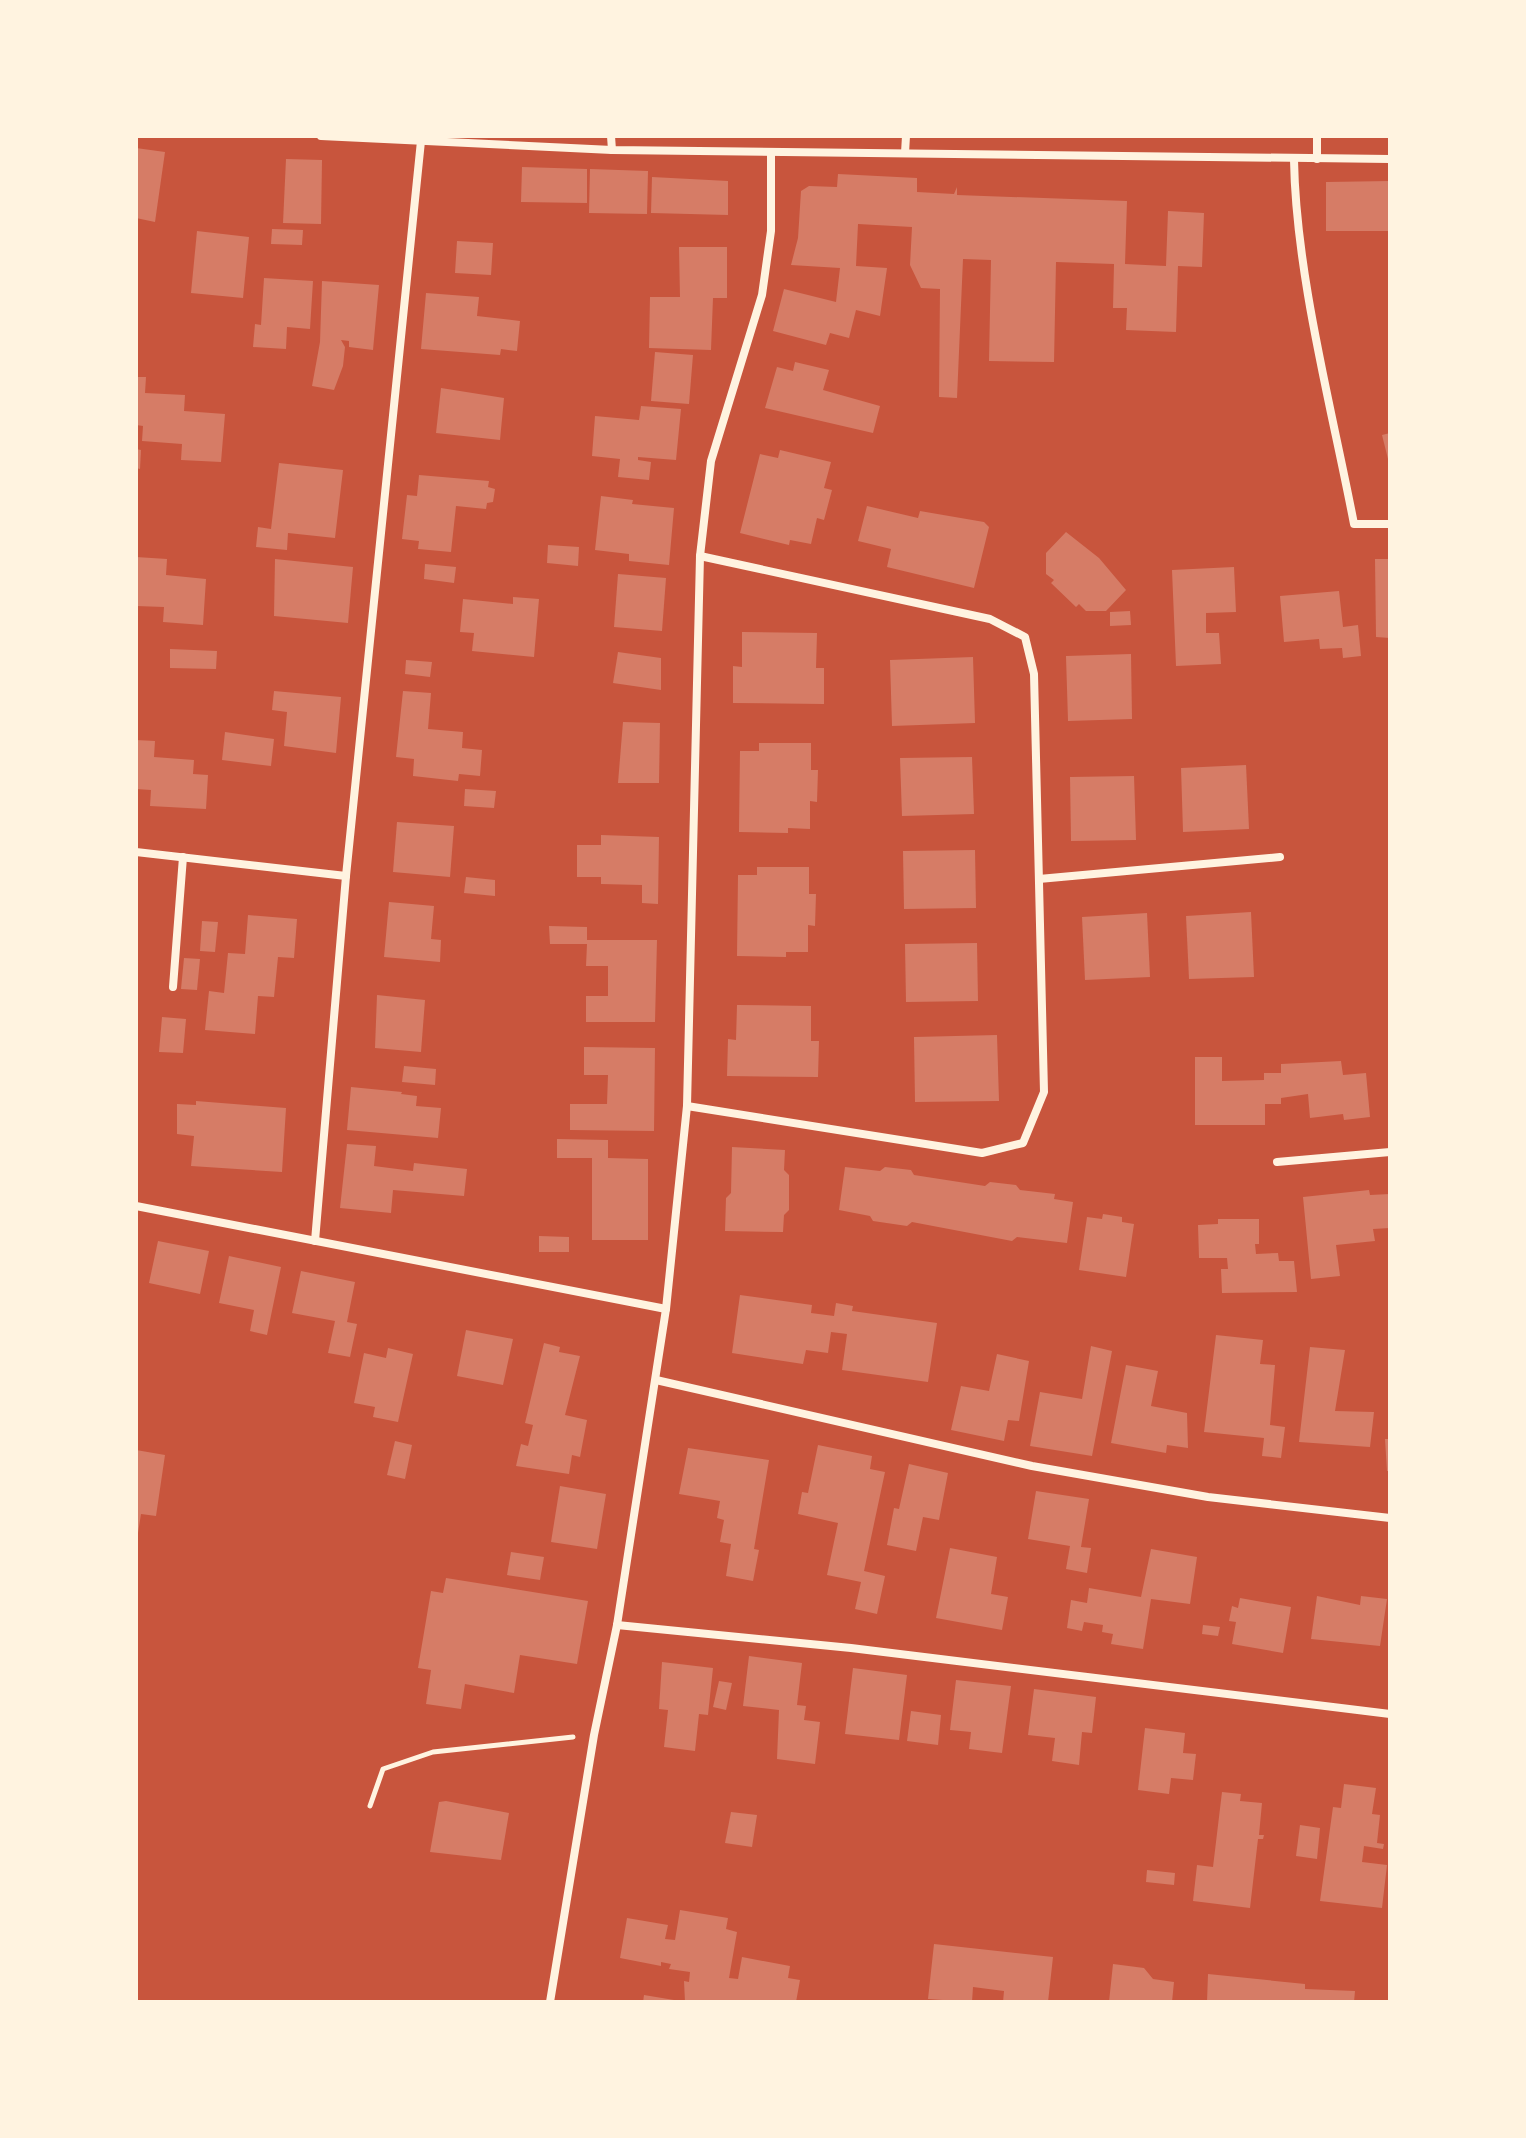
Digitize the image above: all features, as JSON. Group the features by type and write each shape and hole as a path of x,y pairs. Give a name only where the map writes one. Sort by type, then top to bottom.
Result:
{"street":[{"path":"321,136 612,150 1390,159"},
{"path":"611,136 612,150"},
{"path":"905,153 906,136"},
{"path":"1317,136 1317,159"},
{"path":"315,1241 346,876 421,141"},
{"path":"550,2002 594,1735 617,1625 666,1309 687,1106 700,556 711,461 762,295 771,231 771,152"},
{"path":"1294,160 1295,197 1308,285 1354,524 1390,524"},
{"path":"687,1106 982,1153 1023,1143 1044,1092 1034,674 1025,637 990,619 700,556"},
{"path":"136,852 346,876"},
{"path":"173,987 183,857"},
{"path":"1039,879 1280,857"},
{"path":"1277,1162 1390,1152"},
{"path":"136,1206 666,1309"},
{"path":"656,1380 1032,1466 1208,1497 1390,1518"},
{"path":"617,1625 867,1650 1390,1714"}],"path":[{"path":"370,1806 383,1769 433,1752 594,1735"}],"building":[{"path":"136,148 165,152 155,222 136,218"},
{"path":"286,159 322,160 321,224 283,223"},
{"path":"522,167 587,169 587,203 521,202"},
{"path":"590,169 648,171 647,214 589,213"},
{"path":"838,174 917,178 917,192 954,194 957,187 957,195 1127,201 1125,264 1166,266 1168,211 1204,213 1202,267 1178,266 1176,332 1126,330 1127,308 1113,308 1114,264 1056,262 1054,362 989,361 991,260 963,259 957,398 939,397 940,289 921,288 910,265 912,227 858,224 856,266 887,268 880,316 856,310 849,338 830,333 826,345 773,331 784,289 836,302 840,268 791,265 798,238 801,191 809,186 837,187"},
{"path":"652,177 728,181 728,215 651,213"},
{"path":"1390,181 1390,231 1326,231 1326,182"},
{"path":"272,229 303,230 302,245 271,244"},
{"path":"197,231 249,237 243,298 191,293"},
{"path":"457,241 493,243 491,275 455,273"},
{"path":"679,247 727,247 727,298 713,298 711,350 649,348 650,297 680,297"},
{"path":"264,278 313,281 310,329 287,327 286,349 253,347 255,324 261,325"},
{"path":"322,281 379,285 373,350 349,347 349,341 341,340 345,347 343,366 334,390 312,386 320,342"},
{"path":"426,293 479,297 477,316 520,321 517,351 501,349 500,355 421,349"},
{"path":"655,352 693,355 689,404 651,401"},
{"path":"795,362 829,370 823,390 880,406 873,433 765,408 777,367 793,371"},
{"path":"136,377 146,377 145,393 185,395 184,411 225,414 221,462 181,460 182,444 142,441 143,426 136,425"},
{"path":"441,388 504,398 500,440 436,433"},
{"path":"641,406 681,409 676,460 638,457 638,460 651,462 649,480 618,477 620,459 592,456 595,416 639,420"},
{"path":"1390,433 1390,463 1389,463 1382,435"},
{"path":"136,449 141,450 140,469 136,468"},
{"path":"780,450 831,462 824,488 832,490 824,520 817,518 811,544 790,540 789,545 740,533 760,454 778,458"},
{"path":"279,463 343,470 335,538 288,533 287,550 256,547 258,527 271,529"},
{"path":"419,475 489,481 488,487 495,489 493,502 487,503 486,509 456,506 451,552 418,549 419,541 402,539 407,495 417,496"},
{"path":"601,496 633,500 632,504 674,508 669,565 629,561 629,554 595,550"},
{"path":"867,506 918,518 920,511 984,522 989,527 974,588 887,567 891,549 858,541"},
{"path":"1066,532 1099,558 1126,590 1106,611 1086,611 1079,604 1076,607 1046,574 1046,553"},
{"path":"548,545 579,547 578,566 547,563"},
{"path":"136,557 167,559 166,575 206,579 203,625 163,622 164,607 136,606"},
{"path":"275,559 353,567 348,623 274,616"},
{"path":"1375,559 1390,559 1390,638 1376,637"},
{"path":"425,564 456,567 454,583 424,579"},
{"path":"1234,567 1236,612 1206,613 1206,633 1219,633 1221,664 1176,666 1172,570"},
{"path":"618,574 666,578 662,631 614,627"},
{"path":"1339,591 1343,627 1358,625 1361,656 1343,658 1342,648 1320,649 1319,639 1284,642 1280,596"},
{"path":"513,597 539,599 534,657 472,651 474,633 460,632 463,599 513,604"},
{"path":"1130,611 1131,625 1110,626 1110,612"},
{"path":"742,632 817,633 816,668 824,668 824,704 733,703 733,666 742,667"},
{"path":"170,649 217,651 216,669 170,668"},
{"path":"618,652 661,658 661,690 613,683"},
{"path":"1131,654 1132,719 1068,721 1066,656"},
{"path":"973,657 975,723 892,726 890,660"},
{"path":"406,660 432,662 430,677 405,674"},
{"path":"274,691 341,697 336,753 284,746 287,712 272,710"},
{"path":"403,691 431,693 428,729 463,732 462,748 482,750 480,776 459,774 458,781 413,776 414,759 396,757"},
{"path":"623,722 660,723 659,783 618,783"},
{"path":"225,732 274,739 271,766 222,760"},
{"path":"136,740 155,741 154,757 194,760 193,774 208,775 206,809 150,806 151,790 136,789"},
{"path":"759,743 811,743 811,770 818,770 817,802 810,801 810,829 788,828 788,833 739,832 740,751 759,751"},
{"path":"972,757 974,814 902,816 900,758"},
{"path":"1246,765 1249,829 1183,832 1181,768"},
{"path":"1134,776 1136,840 1071,841 1070,777"},
{"path":"465,789 496,791 494,808 464,806"},
{"path":"397,822 454,826 450,877 393,872"},
{"path":"601,835 659,837 658,904 642,903 642,885 601,884 601,877 577,877 577,845 601,845"},
{"path":"975,850 976,908 904,909 903,851"},
{"path":"757,867 809,867 809,894 816,894 815,926 808,925 808,952 786,952 786,957 737,956 738,875 757,875"},
{"path":"466,877 495,880 495,896 464,893"},
{"path":"389,902 434,906 431,939 441,940 440,962 384,957"},
{"path":"1251,912 1254,977 1189,979 1186,916"},
{"path":"1147,913 1150,977 1085,980 1082,917"},
{"path":"248,915 297,919 294,958 278,957 274,997 258,996 255,1034 205,1030 209,991 224,993 228,953 245,954"},
{"path":"202,921 218,922 215,952 200,951"},
{"path":"549,926 587,927 587,940 657,940 655,1022 586,1022 586,996 608,996 608,966 586,966 587,944 550,944"},
{"path":"977,943 978,1001 906,1002 905,944"},
{"path":"184,958 200,959 197,990 181,989"},
{"path":"377,995 425,1000 421,1052 375,1048"},
{"path":"737,1005 811,1006 811,1041 819,1041 818,1077 727,1076 728,1039 736,1040"},
{"path":"162,1017 186,1019 183,1053 159,1052"},
{"path":"997,1035 999,1101 915,1102 914,1037"},
{"path":"584,1047 655,1048 654,1131 570,1130 570,1104 607,1104 608,1075 584,1075"},
{"path":"1195,1057 1222,1057 1222,1081 1264,1080 1264,1073 1281,1073 1281,1064 1341,1061 1343,1075 1366,1073 1370,1117 1344,1120 1343,1114 1310,1118 1308,1094 1281,1098 1281,1104 1265,1104 1265,1125 1195,1125"},
{"path":"404,1066 436,1069 435,1085 402,1082"},
{"path":"351,1087 402,1092 417,1096 416,1106 441,1108 438,1138 347,1130"},
{"path":"196,1101 286,1108 282,1172 191,1166 194,1136 177,1134 177,1104 196,1105"},
{"path":"557,1139 608,1140 608,1158 648,1159 648,1240 592,1240 592,1158 557,1158"},
{"path":"347,1144 376,1146 374,1166 413,1171 414,1163 467,1169 464,1196 393,1190 391,1213 340,1208"},
{"path":"732,1147 785,1150 789,1210 784,1215 783,1232 725,1231 726,1198 731,1193"},
{"path":"845,1167 880,1171 885,1167 911,1170 914,1175 985,1186 990,1182 1016,1185 1020,1190 1055,1194 1054,1199 1073,1202 1067,1243 1017,1237 1012,1241 912,1222 907,1226 873,1221 870,1216 839,1210"},
{"path":"1369,1190 1370,1195 1390,1194 1390,1228 1373,1229 1375,1241 1336,1245 1340,1276 1311,1279 1303,1197"},
{"path":"1103,1214 1122,1217 1122,1222 1134,1224 1126,1277 1079,1270 1087,1217 1102,1219"},
{"path":"1218,1219 1259,1219 1256,1254 1278,1253 1279,1261 1294,1261 1297,1292 1222,1293 1221,1269 1228,1269 1227,1258 1199,1258 1198,1225 1218,1224"},
{"path":"539,1236 569,1237 569,1252 539,1252"},
{"path":"158,1241 209,1251 200,1294 149,1283"},
{"path":"229,1256 281,1267 267,1335 250,1331 254,1310 219,1303"},
{"path":"301,1271 355,1282 347,1322 357,1324 350,1357 328,1353 335,1321 292,1313"},
{"path":"740,1295 812,1305 811,1313 834,1316 836,1303 853,1306 852,1311 937,1323 928,1382 842,1370 847,1334 831,1332 828,1353 806,1350 803,1364 732,1353"},
{"path":"466,1330 513,1339 503,1385 457,1376"},
{"path":"1216,1335 1263,1340 1260,1364 1275,1365 1270,1425 1285,1427 1281,1458 1262,1456 1264,1438 1204,1432"},
{"path":"544,1343 560,1347 559,1352 580,1356 565,1415 587,1420 580,1457 572,1455 569,1474 516,1466 521,1444 528,1446 533,1425 525,1423"},
{"path":"1091,1346 1112,1351 1092,1456 1030,1446 1040,1392 1082,1399"},
{"path":"1310,1347 1345,1350 1335,1411 1374,1412 1370,1447 1299,1442"},
{"path":"388,1348 413,1354 398,1422 373,1417 375,1407 354,1403 364,1353 386,1358"},
{"path":"997,1354 1029,1361 1019,1421 1008,1420 1004,1441 951,1430 961,1386 989,1391"},
{"path":"1126,1365 1158,1371 1151,1406 1187,1413 1188,1448 1167,1445 1166,1453 1111,1443"},
{"path":"1385,1439 1390,1439 1390,1471 1387,1471"},
{"path":"395,1441 412,1445 405,1479 387,1475"},
{"path":"818,1445 872,1456 870,1469 885,1472 864,1571 885,1576 877,1614 855,1609 861,1582 827,1575 838,1523 798,1514 802,1492 808,1493"},
{"path":"688,1448 769,1460 754,1549 759,1550 753,1581 726,1576 731,1544 720,1542 724,1520 717,1518 720,1501 679,1494"},
{"path":"136,1450 165,1455 156,1516 141,1514 138,1533"},
{"path":"909,1464 948,1473 939,1520 923,1517 916,1551 887,1545 894,1508 899,1509"},
{"path":"560,1486 606,1494 597,1549 551,1542"},
{"path":"1036,1491 1089,1499 1081,1547 1091,1548 1087,1573 1066,1569 1070,1546 1028,1539"},
{"path":"950,1548 997,1557 991,1594 1008,1597 1002,1630 936,1618"},
{"path":"1151,1549 1197,1557 1190,1604 1151,1599 1143,1649 1111,1644 1113,1634 1102,1632 1103,1625 1084,1622 1082,1631 1067,1628 1071,1600 1087,1603 1089,1588 1141,1597"},
{"path":"511,1552 544,1557 540,1580 507,1575"},
{"path":"446,1578 588,1601 577,1664 520,1655 514,1693 465,1684 461,1709 426,1704 431,1670 418,1668 431,1591 443,1593"},
{"path":"1317,1596 1360,1605 1361,1596 1387,1599 1380,1646 1311,1639"},
{"path":"1240,1598 1291,1607 1283,1653 1232,1644 1236,1622 1229,1621 1232,1606 1238,1608"},
{"path":"1203,1625 1220,1627 1218,1636 1202,1634"},
{"path":"749,1656 802,1663 797,1705 806,1706 804,1720 820,1722 815,1764 777,1759 779,1710 743,1706"},
{"path":"662,1662 713,1668 708,1715 699,1714 695,1751 664,1747 668,1710 659,1709"},
{"path":"853,1668 907,1675 899,1740 845,1734"},
{"path":"956,1680 1011,1686 1002,1753 969,1749 971,1732 950,1730"},
{"path":"719,1681 732,1683 726,1710 713,1707"},
{"path":"1034,1689 1096,1697 1092,1733 1082,1732 1079,1765 1052,1761 1055,1738 1028,1735"},
{"path":"911,1711 941,1715 938,1745 907,1741"},
{"path":"1145,1728 1185,1733 1183,1753 1196,1754 1193,1780 1171,1778 1169,1794 1138,1790"},
{"path":"1344,1784 1376,1788 1372,1814 1380,1815 1377,1843 1384,1844 1383,1849 1364,1846 1362,1862 1387,1865 1382,1908 1320,1901 1333,1807 1341,1808"},
{"path":"1222,1792 1241,1794 1240,1801 1262,1803 1259,1835 1264,1835 1263,1839 1258,1839 1250,1908 1193,1901 1197,1865 1213,1867"},
{"path":"439,1802 509,1813 501,1860 430,1852"},
{"path":"731,1812 757,1815 752,1847 725,1843"},
{"path":"1300,1825 1320,1828 1317,1859 1296,1856"},
{"path":"1147,1870 1175,1873 1174,1885 1146,1882"},
{"path":"680,1910 728,1918 726,1929 737,1932 729,1978 738,1979 742,1957 790,1966 788,1978 800,1980 796,2002 685,2002 684,1981 689,1982 690,1972 669,1969 671,1964 661,1962 661,1966 620,1958 627,1918 668,1925 665,1939 675,1940"},
{"path":"934,1944 1053,1957 1048,2002 1003,2002 1004,1991 973,1987 972,2002 928,1999"},
{"path":"1113,1964 1144,1968 1153,1979 1174,1982 1172,2002 1109,2002"},
{"path":"1208,1974 1305,1984 1305,1989 1355,1991 1354,2002 1207,2002"},
{"path":"644,1995 674,2000 674,2002 643,2002"}]}
